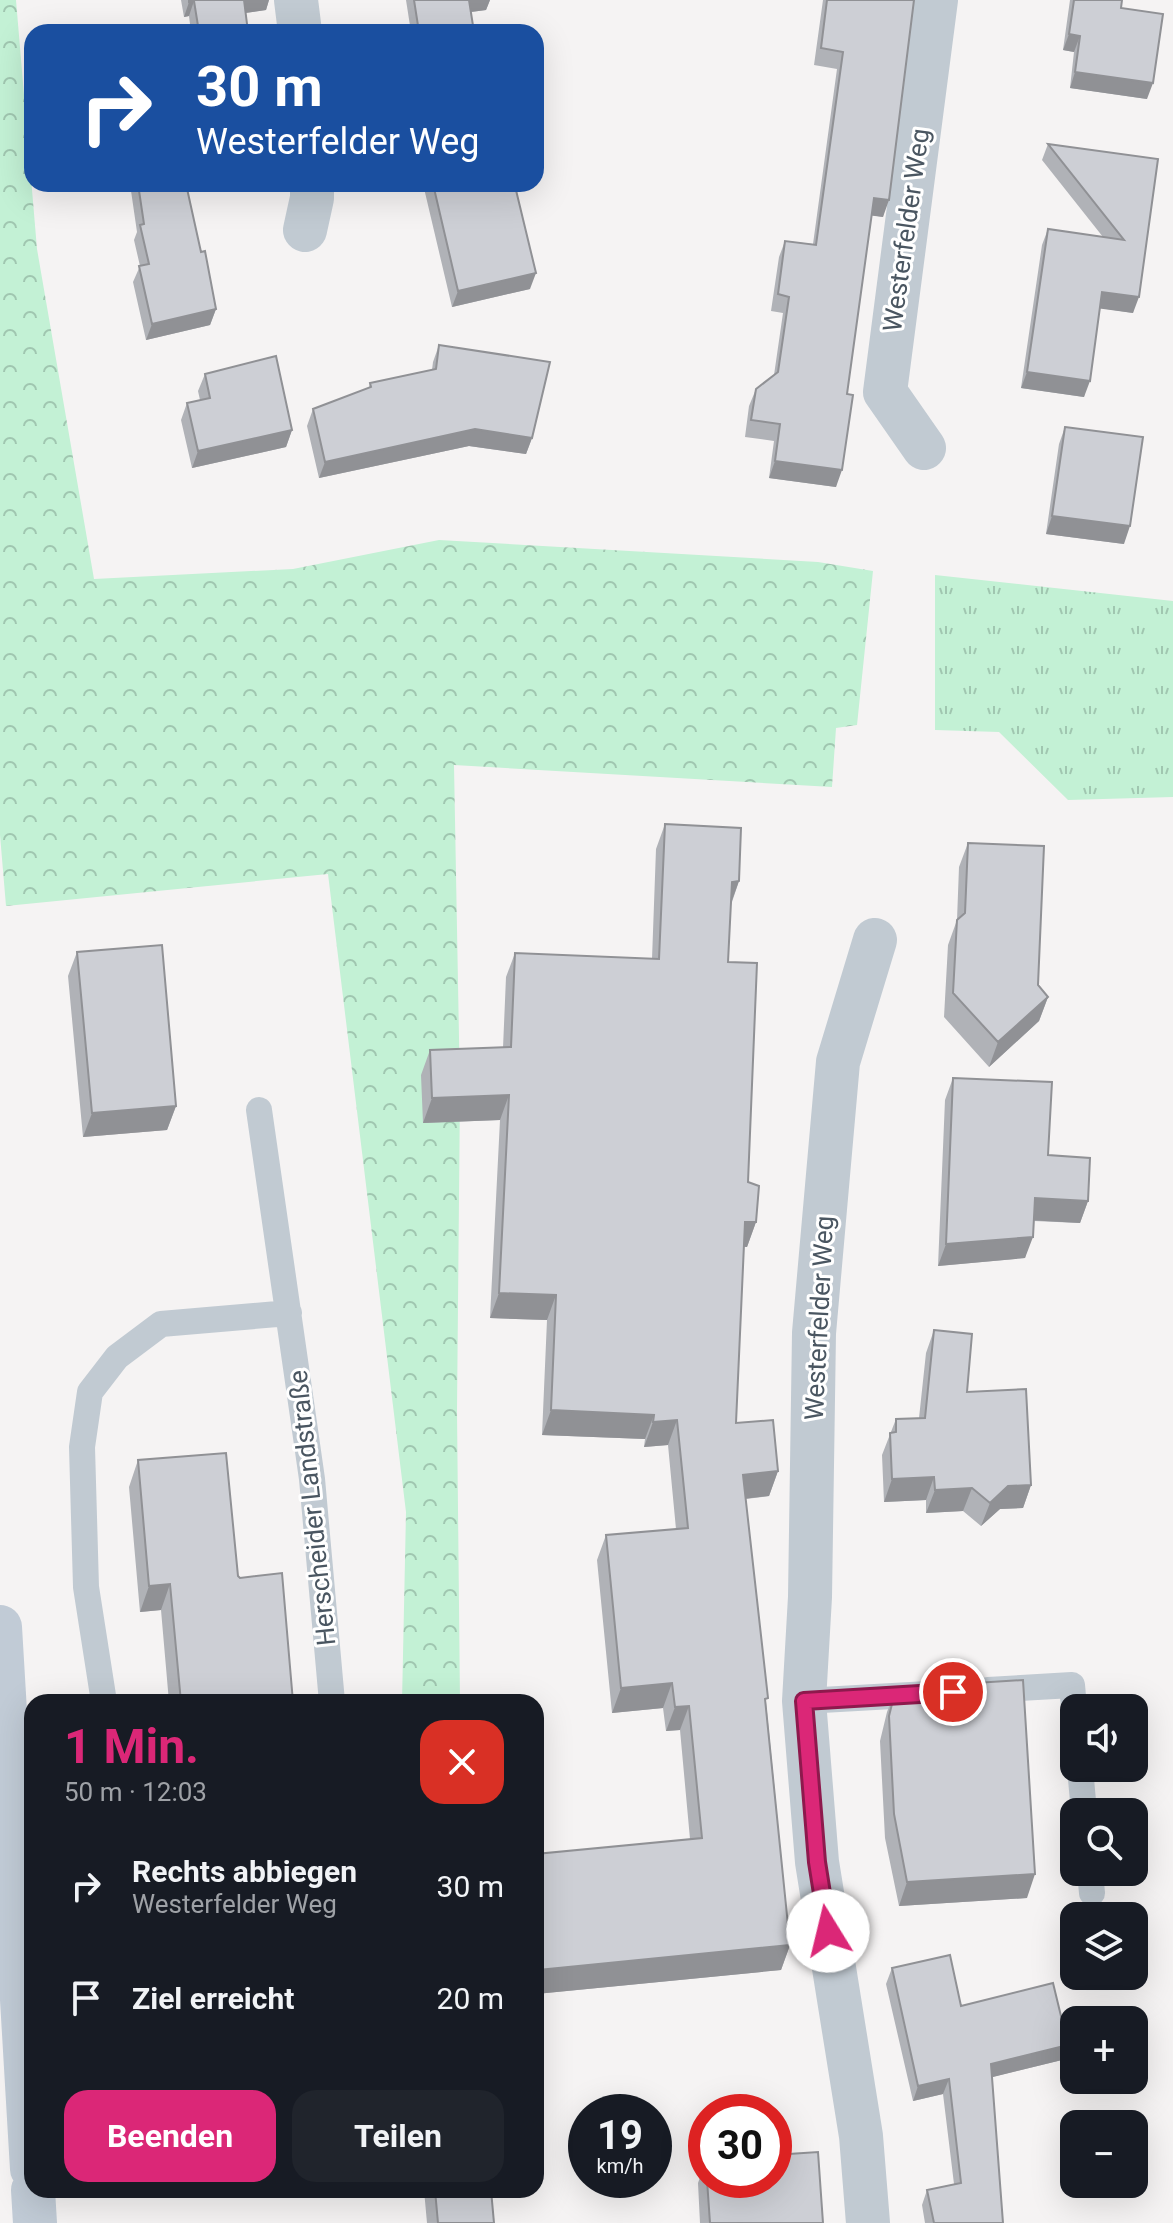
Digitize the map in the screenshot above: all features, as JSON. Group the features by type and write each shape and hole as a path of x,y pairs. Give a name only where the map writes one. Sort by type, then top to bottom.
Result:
{"main road":[{"path":"0,1627 24,1984"},
{"path":"33,2198 35,2223"}],"street":[{"path":"296,0 299,24"},
{"name":"Westerfelder Weg","path":"924,448 885,392 936,0"},
{"path":"305,230 312,192"},
{"name":"Westerfelder Weg","path":"868,2223 859,2122 817,1862 804,1701 810,1597 814,1333 838,1062 875,940"}],"lane":[{"name":"Herscheider Landstraße","path":"259,1110 312,1479 331,1694"},
{"path":"103,1694 86,1587 82,1447 90,1392 117,1357 161,1324 289,1313"},
{"path":"804,1701 1072,1685 1073,1694"}],"green space":[{"path":"0,0 16,0 24,95 24,192 32,192 37,249 94,579 293,569 439,540 818,562 873,571 857,725 836,728 832,787 454,765 460,1092 457,1411 460,1694 402,1694 406,1512 328,874 6,906 0,835"},
{"path":"935,575 1173,601 1173,797 1068,800 999,732 935,730"}],"building":[{"path":"189,0 244,0 247,24 198,24 194,1"},
{"path":"414,0 469,0 473,24 418,24"},
{"path":"827,0 914,0 889,200 874,198 847,394 853,395 842,470 775,461 780,424 751,420 756,389 778,372 789,297 778,294 785,241 816,245 843,52 821,48"},
{"path":"1074,0 1122,0 1121,8 1163,14 1153,83 1075,72 1080,36 1069,34"},
{"path":"1048,144 1158,159 1139,297 1102,292 1090,381 1027,372 1048,229 1124,240"},
{"path":"139,192 188,192 201,252 205,251 216,309 152,324 139,266 149,264 140,225 144,224"},
{"path":"435,192 516,192 536,273 458,291"},
{"path":"439,345 550,362 532,438 475,429 325,462 313,409 371,387 370,383 436,369"},
{"path":"276,356 292,430 198,451 187,403 210,398 205,374"},
{"path":"1065,427 1143,437 1130,526 1052,516"},
{"path":"665,824 741,828 739,881 732,882 728,962 757,963 748,1182 759,1186 756,1222 745,1222 736,1423 773,1420 778,1471 743,1475 768,1698 765,1699 790,1945 544,1969 544,1853 702,1838 689,1706 675,1707 672,1683 621,1688 606,1535 688,1528 677,1420 653,1422 654,1415 551,1410 556,1295 499,1293 509,1095 432,1098 430,1050 511,1047 515,953 659,959"},
{"path":"968,843 1044,846 1038,985 1048,997 998,1042 953,993 957,920 965,913"},
{"path":"162,945 176,1106 92,1113 77,952"},
{"path":"953,1078 1052,1082 1048,1155 1090,1158 1088,1201 1035,1198 1033,1237 946,1244"},
{"path":"934,1330 972,1334 967,1392 1026,1389 1031,1485 1008,1486 990,1503 972,1488 935,1490 934,1477 892,1479 890,1433 896,1432 896,1419 925,1418"},
{"path":"226,1453 238,1576 282,1573 292,1694 180,1694 170,1584 149,1586 138,1460"},
{"path":"1023,1680 1035,1874 907,1882 894,1814 889,1716 896,1688"},
{"path":"950,1955 961,2006 1053,1983 1060,2012 1060,2047 991,2064 1003,2223 934,2223 927,2190 961,2183 949,2079 918,2086 892,1968"},
{"path":"818,2152 823,2223 710,2223 708,2198 792,2198 792,2154"},
{"path":"436,2198 492,2198 494,2223 438,2223"}],"route":[{"path":"828,1931 817,1862 804,1701 953,1692"}]}
